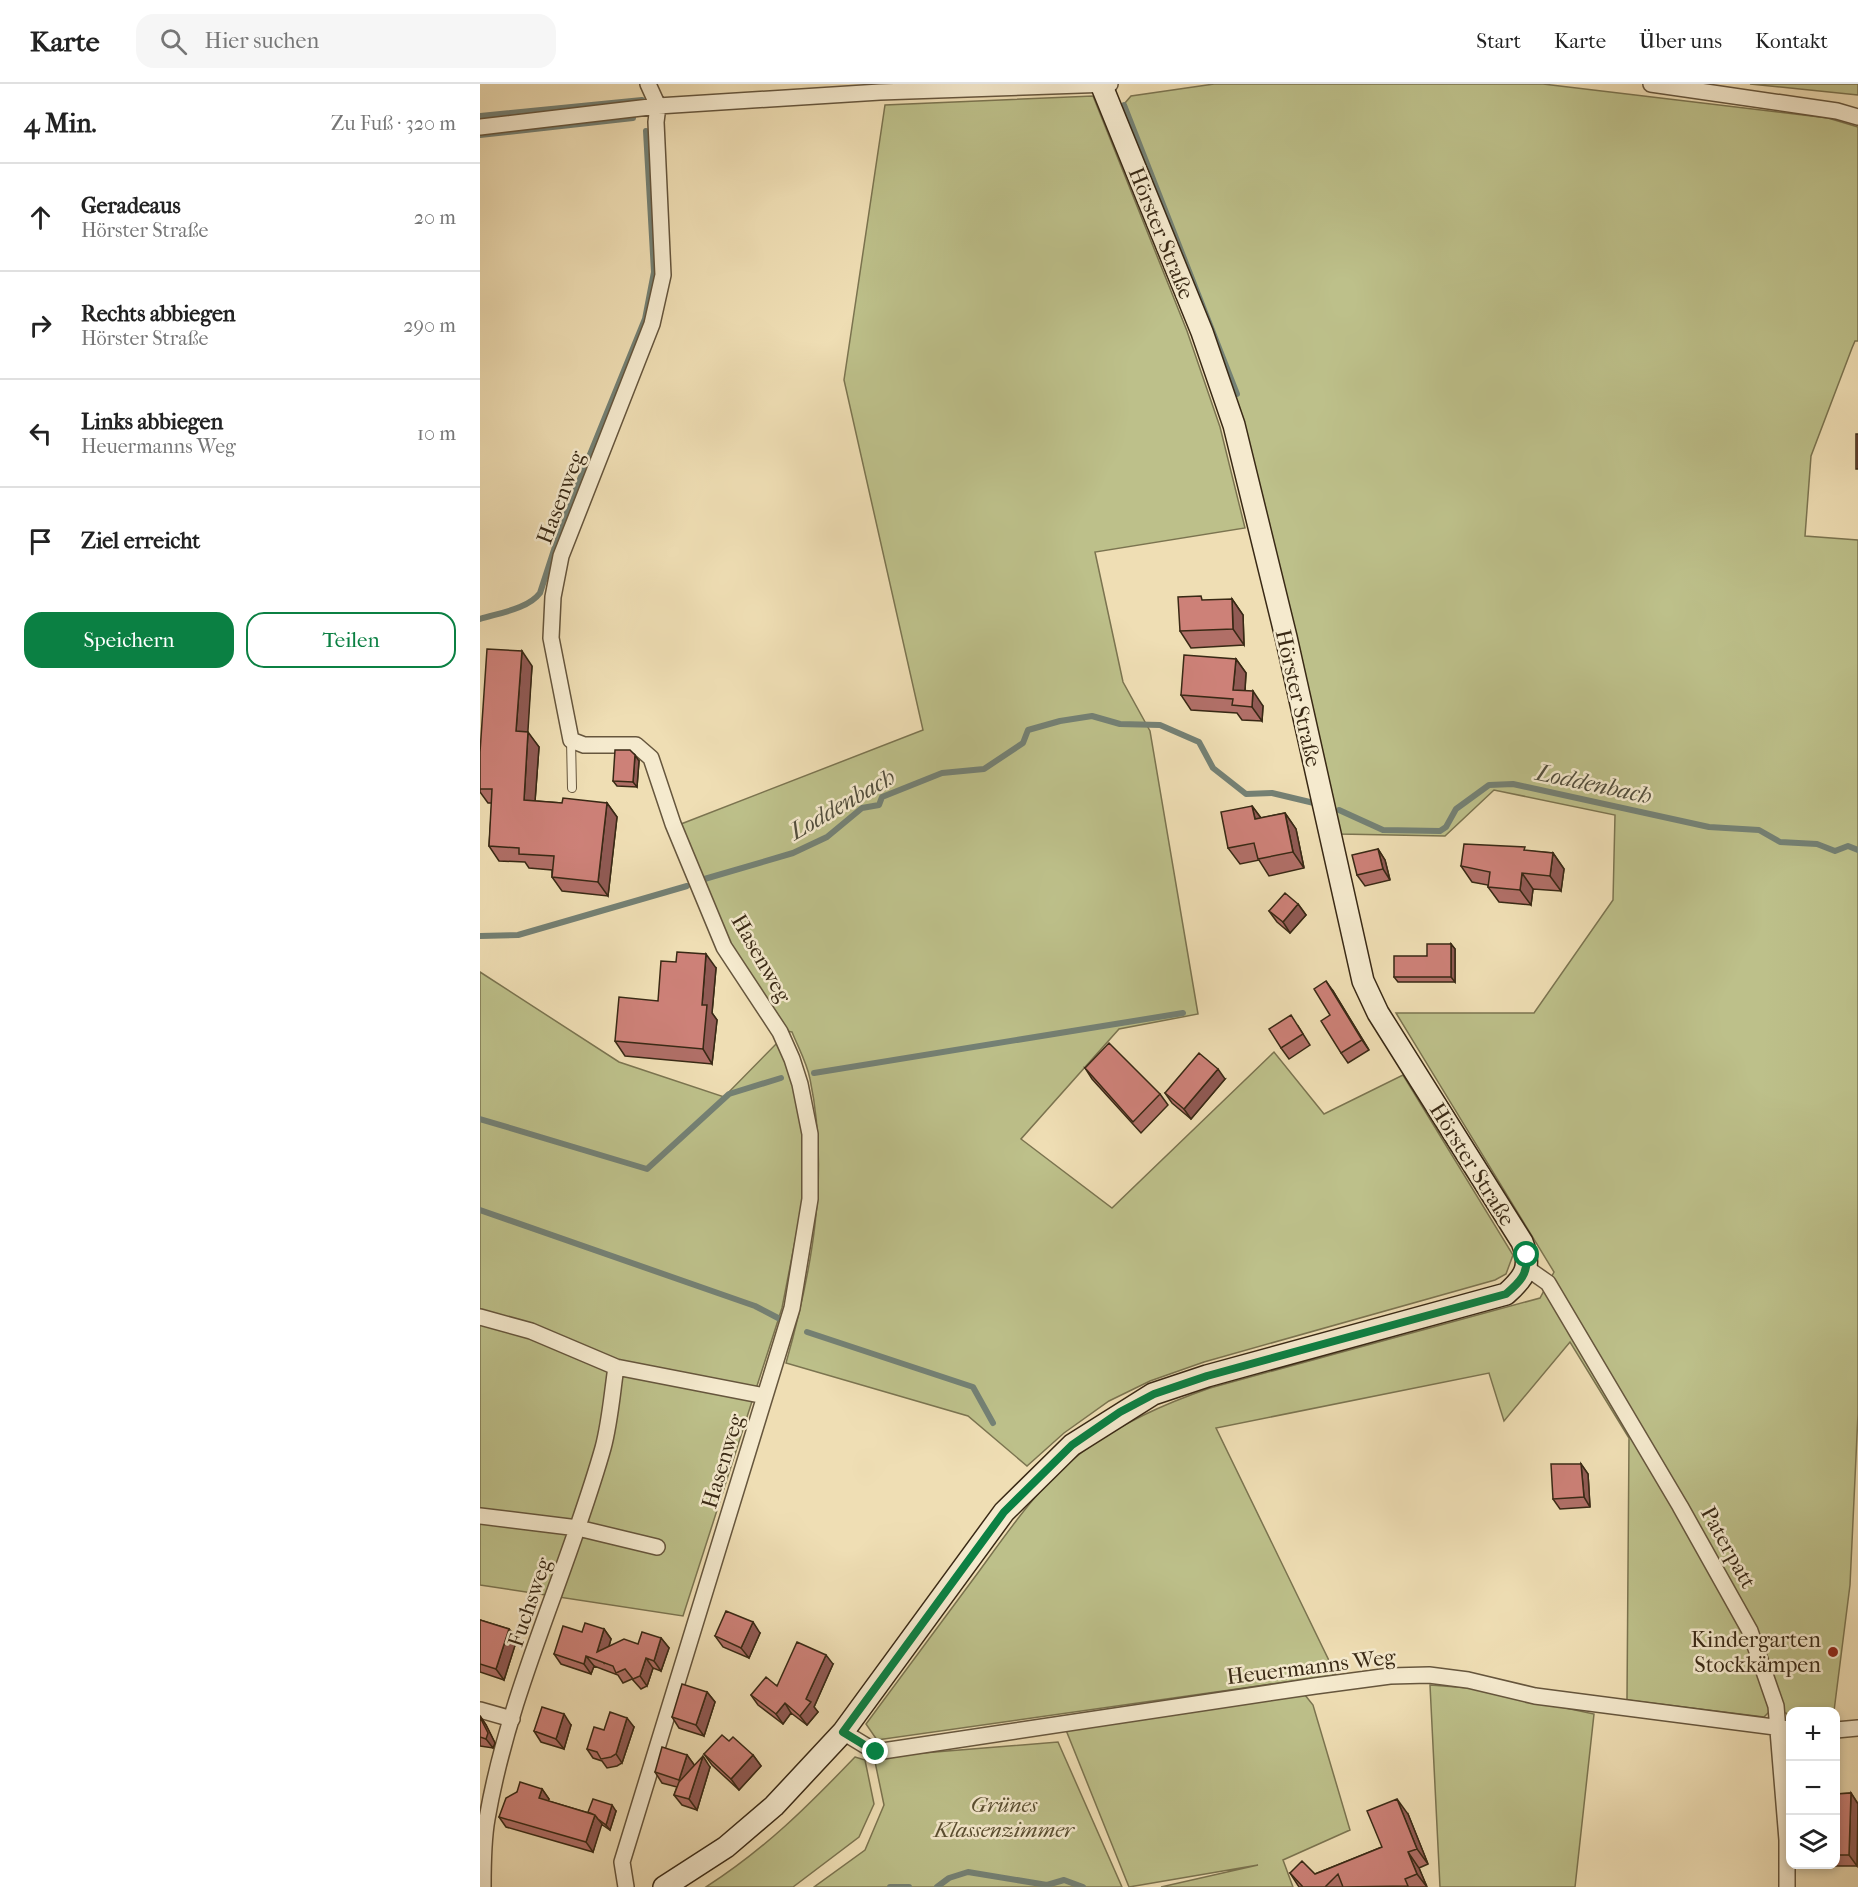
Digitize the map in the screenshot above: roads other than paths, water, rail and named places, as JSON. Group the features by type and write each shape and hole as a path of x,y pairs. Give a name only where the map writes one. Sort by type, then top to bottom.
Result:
{"street":[{"name":"Hasenweg","path":"626,1887 622,1862 792,1308 810,1199 810,1134 800,1084 780,1032 724,947 673,824 651,758 636,746 584,745 571,740 551,638 553,597 561,556 652,324 663,275 656,122 658,106 648,84"},
{"name":"Hörster Straße","path":"1101,84 1202,332 1234,425 1363,981 1378,1013 1522,1242 1527,1255 1528,1269"},
{"path":"480,126 658,106 880,92 1110,84"},
{"path":"1651,84 1686,86 1858,117"},
{"path":"664,1887 726,1847 774,1806 843,1732 1004,1512 1072,1445 1154,1394 1207,1376 1506,1294 1521,1280 1528,1269"},
{"name":"Paterpatt","path":"1528,1269 1548,1283 1680,1506 1750,1631 1784,1729 1787,1887"},
{"path":"480,1317 531,1331 616,1367 765,1396"},
{"name":"Fuchsweg","path":"483,1887 486,1821 512,1719 604,1445 616,1367"},
{"path":"480,1516 578,1528 657,1547"},
{"name":"Heuermanns Weg","path":"843,1732 876,1752 1390,1676 1429,1675 1468,1680 1534,1696 1784,1729"},
{"path":"480,1710 512,1719"},
{"path":"1840,1730 1858,1728"}],"lane":[{"path":"571,740 572,788"}],"waterway":[{"path":"480,116 642,100"},
{"path":"1124,105 1237,394"},
{"path":"480,135 633,118"},
{"path":"480,619 521,607 540,593 565,516 645,319 654,272 646,131"},
{"name":"Loddenbach","path":"701,880 793,853 827,837 862,808 879,805 882,797 942,773 984,769 1023,743 1028,730 1060,721 1092,716 1120,724 1160,725 1199,742 1213,768 1246,794 1272,793 1314,803"},
{"name":"Loddenbach","path":"1339,810 1383,830 1440,831 1446,827 1456,809 1489,785 1513,784 1709,827 1759,830 1780,842 1817,844 1835,851 1848,846 1858,850"},
{"name":"Loddenbach","path":"480,936 518,935 687,886"},
{"path":"814,1073 1183,1013"},
{"path":"480,1119 647,1169 729,1094 781,1078"},
{"path":"480,1210 755,1306 780,1319"},
{"path":"807,1332 973,1387 993,1423"},
{"path":"937,1887 949,1878 968,1872 1047,1885 1064,1880 1083,1887"},
{"path":"890,1887 909,1887"}],"place":[{"name":"Kindergarten Stockkämpen","path":"1833,1652"}],"park label":[{"name":"Grünes Klassenzimmer","path":"1004,1817"}]}
